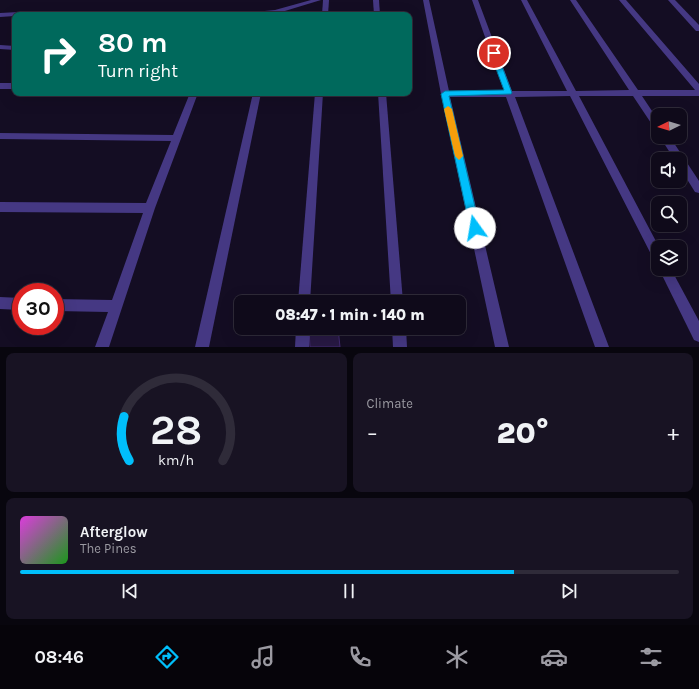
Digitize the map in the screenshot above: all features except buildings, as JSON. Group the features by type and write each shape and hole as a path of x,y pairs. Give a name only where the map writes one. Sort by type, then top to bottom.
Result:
{"street":[{"path":"278,12 318,0"},
{"path":"325,12 326,0"},
{"path":"376,0 377,12"},
{"path":"426,0 445,94 502,347"},
{"path":"475,0 602,347"},
{"path":"524,0 651,242"},
{"path":"573,0 651,116"},
{"path":"622,0 699,89"},
{"path":"671,0 699,29"},
{"path":"0,15 12,14"},
{"path":"0,47 12,48"},
{"path":"0,86 12,86"},
{"path":"445,94 699,94"},
{"path":"102,347 150,208 193,96"},
{"path":"202,347 256,96"},
{"path":"305,295 319,96"},
{"path":"382,96 396,295"},
{"path":"0,136 176,138"},
{"path":"687,170 699,188"},
{"path":"0,207 150,208"},
{"path":"669,276 699,335"},
{"path":"0,303 12,304"},
{"path":"64,305 115,306"},
{"path":"302,347 303,335"},
{"path":"399,335 400,347"}],"slow traffic":[{"path":"448,109 459,156"}],"route":[{"path":"475,228 445,94 508,93 494,53"}]}
